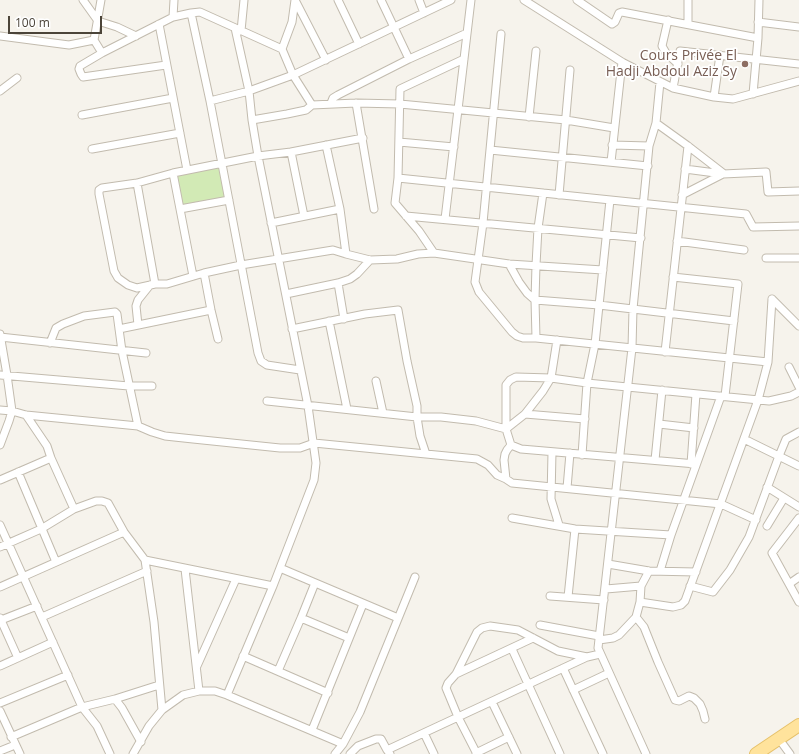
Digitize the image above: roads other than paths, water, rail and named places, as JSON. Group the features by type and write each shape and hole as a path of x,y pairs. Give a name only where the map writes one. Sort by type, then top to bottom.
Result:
{"main road":[{"path":"756,754 799,725"}],"street":[{"path":"83,0 98,22 117,27 136,36"},
{"path":"101,0 94,40 102,53"},
{"path":"172,17 174,0"},
{"path":"227,695 273,586 314,480 316,463 308,406 258,156 249,91 238,30 244,0"},
{"path":"295,0 292,22 282,49 293,75 312,105"},
{"path":"295,0 326,60"},
{"path":"338,0 359,44"},
{"path":"381,0 409,59"},
{"path":"419,0 424,13"},
{"path":"210,101 249,91 293,75 451,0"},
{"path":"445,219 471,0"},
{"path":"524,0 622,62 673,88 714,97 733,98 753,94 799,80"},
{"path":"577,0 612,24 615,22 619,13 622,12 688,23 758,38"},
{"path":"688,0 688,23"},
{"path":"753,94 758,38 759,0"},
{"path":"191,12 261,361 267,365 300,370"},
{"path":"166,65 83,76 81,76 80,73 80,66 102,53 172,17 191,12 200,12 282,49"},
{"path":"668,20 662,46 666,53 678,64"},
{"path":"758,22 799,27"},
{"path":"159,24 187,170"},
{"path":"331,103 333,98 338,95 409,59 467,33"},
{"path":"501,34 483,223 475,282 479,292 512,332 523,338 557,340 768,362"},
{"path":"0,36 69,45 94,40"},
{"path":"530,117 536,51"},
{"path":"673,88 680,51 720,54 799,64"},
{"path":"714,97 720,54"},
{"path":"434,253 419,231 395,203 398,178 400,89 464,59"},
{"path":"611,162 622,62"},
{"path":"559,195 570,70"},
{"path":"0,91 16,78"},
{"path":"646,754 598,648 632,348 634,309 649,146 656,123 660,82"},
{"path":"82,115 173,98"},
{"path":"252,120 306,110 312,105 356,103 400,104 566,120 614,128"},
{"path":"356,103 374,209"},
{"path":"656,123 723,174"},
{"path":"92,149 180,133"},
{"path":"363,138 291,152 258,156 173,173 137,183 102,188 99,190 99,194 114,271 118,278 128,285 137,288 153,284 166,284 204,273 241,265 333,250 370,260 397,259 418,254 434,253 509,264 602,270"},
{"path":"399,142 454,147"},
{"path":"326,145 340,209 346,254"},
{"path":"612,145 649,146"},
{"path":"665,352 688,146"},
{"path":"490,150 648,166"},
{"path":"291,152 304,216"},
{"path":"685,170 723,174 766,172 768,192 799,190"},
{"path":"173,173 193,276"},
{"path":"682,195 723,174"},
{"path":"398,178 746,214 753,227 799,226"},
{"path":"137,183 153,284"},
{"path":"536,338 536,265 538,228 543,193"},
{"path":"180,209 229,200"},
{"path":"582,454 587,383 595,344 610,200"},
{"path":"271,223 340,209"},
{"path":"406,216 641,238"},
{"path":"677,241 744,250"},
{"path":"766,258 799,258"},
{"path":"286,294 350,279 370,260"},
{"path":"509,264 519,282 527,293 535,300 599,304 734,321"},
{"path":"204,273 218,339"},
{"path":"660,571 684,500 694,464 723,396 738,284 673,277"},
{"path":"338,283 344,319"},
{"path":"138,325 136,306 138,300 153,284"},
{"path":"640,602 679,606 684,602 758,400 768,362 772,299 799,326"},
{"path":"119,329 211,310"},
{"path":"292,328 365,314 398,310 417,406 420,436 426,454"},
{"path":"50,343 56,328 84,316 114,312 117,314 122,351 138,426"},
{"path":"329,321 347,409"},
{"path":"0,445 10,421 12,411 4,375 0,336 146,353"},
{"path":"506,429 525,414 551,378 557,340"},
{"path":"789,367 799,387"},
{"path":"4,375 129,386 152,386"},
{"path":"511,445 506,429 506,385 510,380 516,377 551,378 769,401 791,396 799,392"},
{"path":"376,381 383,413"},
{"path":"656,460 662,390"},
{"path":"694,464 696,394"},
{"path":"267,401 417,417 441,417 476,421 506,429"},
{"path":"0,410 12,411 26,415 138,426 165,436 280,448 300,448 314,443 477,459 488,465 497,475 512,483 721,504 756,520"},
{"path":"525,414 585,419"},
{"path":"26,415 44,440 74,509"},
{"path":"659,424 694,428"},
{"path":"690,586 713,592 730,570 749,537 786,439 799,432"},
{"path":"744,439 799,466"},
{"path":"511,445 521,449 694,464"},
{"path":"506,479 504,460 505,454 511,445"},
{"path":"552,452 551,499 559,526"},
{"path":"567,488 570,454"},
{"path":"0,480 51,458"},
{"path":"18,472 56,562"},
{"path":"768,487 799,507"},
{"path":"767,526 784,498"},
{"path":"0,547 42,529 74,509 96,501 108,503 124,532 145,560 154,622 162,710"},
{"path":"512,518 575,529 611,530 671,535"},
{"path":"799,519 772,553 799,602"},
{"path":"0,525 82,707 97,726 110,754"},
{"path":"568,597 575,529"},
{"path":"0,587 124,532"},
{"path":"145,560 273,586"},
{"path":"608,564 649,571 696,572"},
{"path":"280,568 398,618"},
{"path":"185,569 199,691"},
{"path":"42,618 147,571"},
{"path":"540,625 599,638 613,638 636,617 642,586 649,571"},
{"path":"335,754 343,744 360,712 415,577"},
{"path":"789,584 799,577"},
{"path":"196,667 236,579"},
{"path":"278,671 315,583"},
{"path":"606,588 642,586"},
{"path":"550,596 604,600"},
{"path":"312,730 363,604"},
{"path":"18,658 1,619 37,606"},
{"path":"636,617 644,627 675,700 679,701 689,696 694,698 700,704 705,719"},
{"path":"301,618 349,638"},
{"path":"509,737 476,753 458,717 446,688 448,683 456,674 477,632 482,628 490,626 518,630 558,651 587,657"},
{"path":"456,674 533,638"},
{"path":"0,666 53,642"},
{"path":"512,649 560,754"},
{"path":"350,754 358,746 376,739 381,739 388,752 424,733 563,668 587,657 600,654"},
{"path":"243,656 328,693"},
{"path":"563,668 603,754"},
{"path":"573,690 609,673"},
{"path":"0,703 68,675"},
{"path":"11,737 82,707 115,699 159,685"},
{"path":"134,754 149,726 162,710 183,695 199,691 215,691 227,695 343,744"},
{"path":"115,699 141,742"},
{"path":"492,702 517,754"},
{"path":"0,711 20,754"},
{"path":"424,733 434,754"},
{"path":"779,739 790,754"},
{"path":"0,751 15,744"}],"place":[{"name":"Cours Privée El Hadji Abdoul Aziz Sy","path":"745,64"}]}
